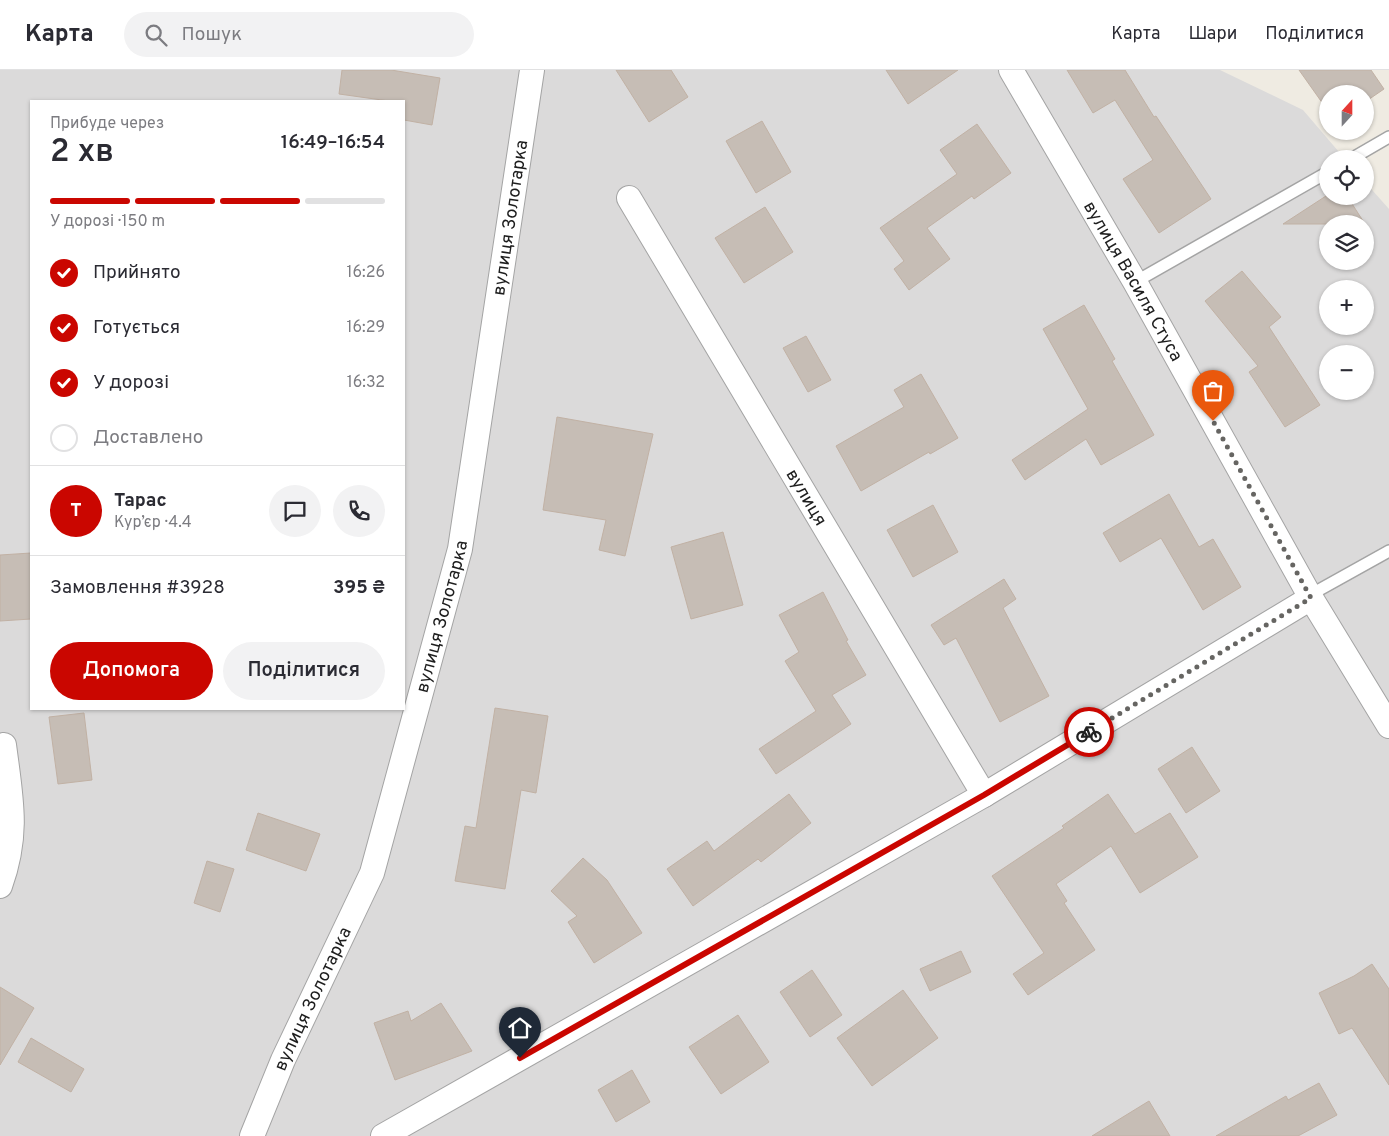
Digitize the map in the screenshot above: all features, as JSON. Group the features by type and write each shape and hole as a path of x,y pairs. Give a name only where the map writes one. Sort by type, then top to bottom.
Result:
{"street":[{"name":"вулиця Золотарка","path":"252,1136 283,1060 372,873 460,549 532,70"},
{"name":"вулиця Василя Стуса","path":"1011,70 1135,282 1311,597 1389,726"},
{"name":"вулиця","path":"629,198 984,795"},
{"path":"383,1136 984,795 1311,597"},
{"path":"0,886 11,851 13,821 4,745"}],"lane":[{"path":"1367,150 1389,137"},
{"path":"1135,282 1319,177"},
{"path":"1311,597 1389,551"}],"shaded area":[{"path":"0,70 1220,70 1303,110 1319,129 1319,140 1329,140 1337,150 1319,150 1319,205 1374,205 1374,192 1389,209 1389,1136 0,1136"}],"building":[{"path":"342,70 391,70 440,78 432,125 405,120 405,100 382,100 339,94"},
{"path":"616,70 671,70 688,97 649,122"},
{"path":"886,70 958,70 908,104"},
{"path":"1067,70 1125,70 1154,117 1156,116 1211,199 1159,233 1123,179 1153,160 1115,100 1093,113"},
{"path":"1299,70 1371,70 1384,89 1374,96 1374,85 1319,85 1319,98"},
{"path":"762,121 791,172 756,193 726,141"},
{"path":"977,124 1011,173 974,199 972,196 927,228 950,259 909,290 894,269 904,261 880,228 957,174 940,150"},
{"path":"1319,201 1319,205 1353,205 1359,215 1319,215 1319,224 1283,224"},
{"path":"765,207 793,252 744,283 715,238"},
{"path":"1242,271 1281,317 1269,327 1320,405 1285,427 1249,372 1258,366 1205,301"},
{"path":"1084,305 1115,359 1112,361 1154,435 1101,465 1086,439 1025,480 1012,460 1088,409 1043,329"},
{"path":"806,336 831,380 808,392 783,348"},
{"path":"921,374 958,438 930,454 929,452 861,491 836,446 904,407 894,390"},
{"path":"557,417 653,434 625,556 599,550 606,520 543,510"},
{"path":"1169,494 1199,547 1213,539 1241,587 1203,610 1161,538 1120,562 1103,533"},
{"path":"933,505 958,552 913,577 887,530"},
{"path":"723,532 743,605 691,619 671,547"},
{"path":"30,553 30,619 0,621 0,555"},
{"path":"1004,579 1016,599 1003,608 1049,696 1000,722 956,638 944,645 931,625"},
{"path":"823,592 848,640 846,641 866,675 832,695 851,724 776,774 759,749 816,711 785,661 799,652 779,615"},
{"path":"495,708 548,716 536,793 521,790 505,889 455,881 465,826 476,828"},
{"path":"84,713 92,780 58,784 49,717"},
{"path":"1192,747 1220,791 1186,813 1158,769"},
{"path":"789,794 811,823 761,862 758,859 693,906 667,869 707,841 714,851"},
{"path":"1108,794 1135,834 1170,813 1198,857 1140,893 1111,846 1056,884 1067,901 1064,903 1095,950 1028,995 1013,974 1044,953 992,876 1064,828 1062,826"},
{"path":"258,813 320,834 306,871 246,850"},
{"path":"583,858 607,880 642,933 594,963 568,922 577,916 551,891"},
{"path":"207,861 234,869 220,912 194,903"},
{"path":"961,951 971,972 930,991 920,969"},
{"path":"1372,964 1389,989 1389,1085 1352,1028 1339,1034 1319,993 1354,976"},
{"path":"812,970 842,1015 810,1037 780,992"},
{"path":"0,987 34,1008 0,1065"},
{"path":"903,990 938,1038 872,1086 837,1038"},
{"path":"441,1003 472,1051 395,1080 374,1023 408,1011 411,1021"},
{"path":"738,1015 769,1062 721,1094 689,1047"},
{"path":"31,1038 84,1069 71,1092 18,1062"},
{"path":"632,1070 650,1102 616,1122 598,1090"},
{"path":"1319,1083 1337,1115 1298,1136 1216,1136 1286,1096 1288,1100"},
{"path":"1149,1101 1170,1136 1092,1136"}],"way so far":[{"path":"1089,732 1311,598 1213,421"}],"route":[{"path":"520,1058 984,795 1089,732"}]}
